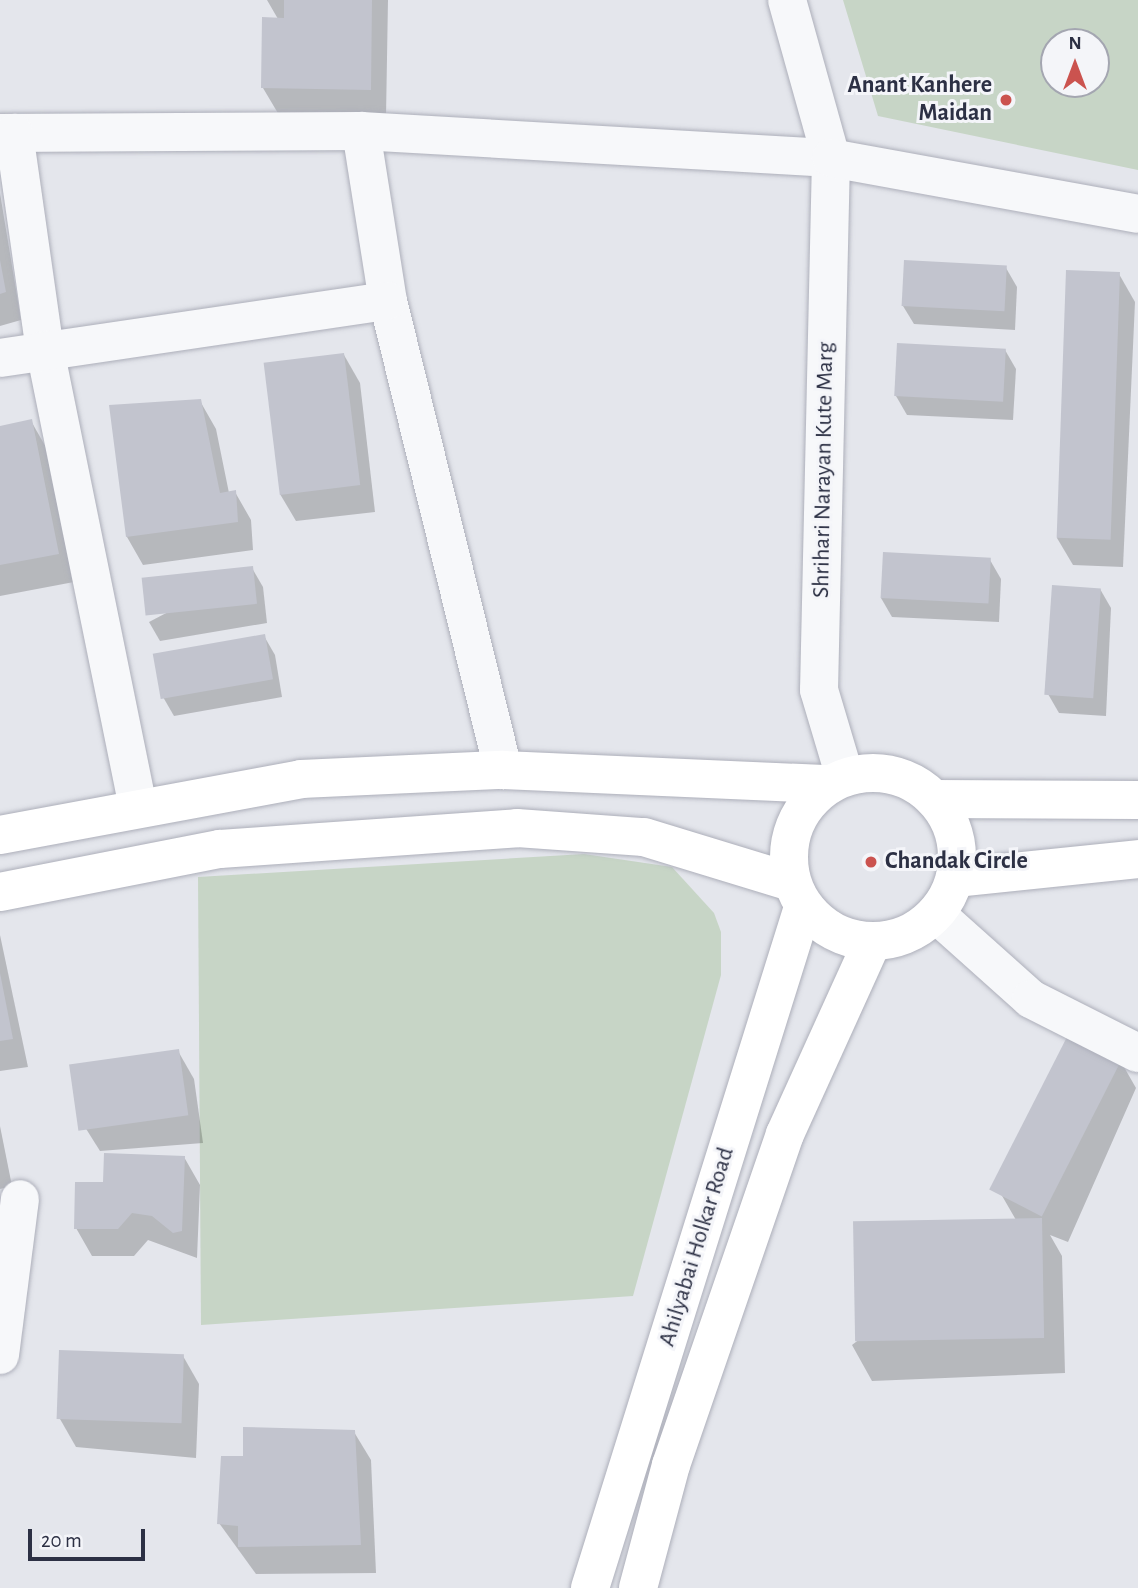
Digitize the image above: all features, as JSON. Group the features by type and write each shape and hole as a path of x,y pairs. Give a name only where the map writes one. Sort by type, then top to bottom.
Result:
{"main road":[{"path":"0,835 301,779 503,770 838,781 892,775 934,799 1138,800"},
{"path":"797,894 794,826 808,802 838,781"},
{"path":"0,892 220,849 517,828 644,837 797,894 824,927 872,942 922,927 936,914 955,878 958,849 934,799"},
{"path":"955,878 1138,859"},
{"name":"Ahilyabai Holkar Road","path":"590,1588 797,894"},
{"name":"Ahilyabai Holkar Road","path":"638,1588 671,1465 785,1134 872,942"}],"street":[{"name":"Shrihari Narayan Kute Marg","path":"786,0 831,158 819,690 838,781"},
{"path":"361,131 388,301 503,770"},
{"path":"138,808 45,350 7,133 361,131 831,158 1138,214"},
{"path":"0,358 388,301"},
{"path":"936,914 1031,999 1138,1053"},
{"path":"0,1354 20,1199"}],"green space":[{"name":"Anant Kanhere Maidan","path":"843,0 1138,0 1138,170 878,116"},
{"path":"584,854 672,867 714,913 721,932 721,975 633,1296 201,1325 198,877"}],"building":[{"path":"284,0 372,0 371,90 261,88 262,17 284,18"},
{"path":"0,260 6,292 0,294"},
{"path":"904,260 1007,265 1004,311 902,306"},
{"path":"1066,270 1120,272 1111,540 1057,538"},
{"path":"897,343 1006,349 1003,402 894,396"},
{"path":"344,353 360,485 280,495 264,363"},
{"path":"201,399 220,493 236,490 238,522 126,537 109,405"},
{"path":"32,419 59,554 0,565 0,426"},
{"path":"883,552 991,558 988,604 881,598"},
{"path":"253,566 257,604 146,615 142,578"},
{"path":"1052,585 1101,588 1093,698 1044,695"},
{"path":"265,634 273,679 161,699 153,654"},
{"path":"0,973 13,1039 0,1041"},
{"path":"1070,1031 1123,1058 1042,1216 989,1190"},
{"path":"179,1049 188,1115 78,1131 69,1064"},
{"path":"104,1153 185,1156 182,1231 173,1233 152,1216 132,1213 118,1229 74,1229 75,1182 103,1182"},
{"path":"1042,1218 1044,1338 855,1341 853,1221"},
{"path":"59,1350 184,1354 182,1423 57,1419"},
{"path":"243,1427 355,1430 361,1545 238,1547 238,1526 217,1524 221,1456 243,1456"}],"place":[{"name":"Anant Kanhere Maidan","path":"1006,100"},
{"name":"Chandak Circle","path":"871,862"}]}
